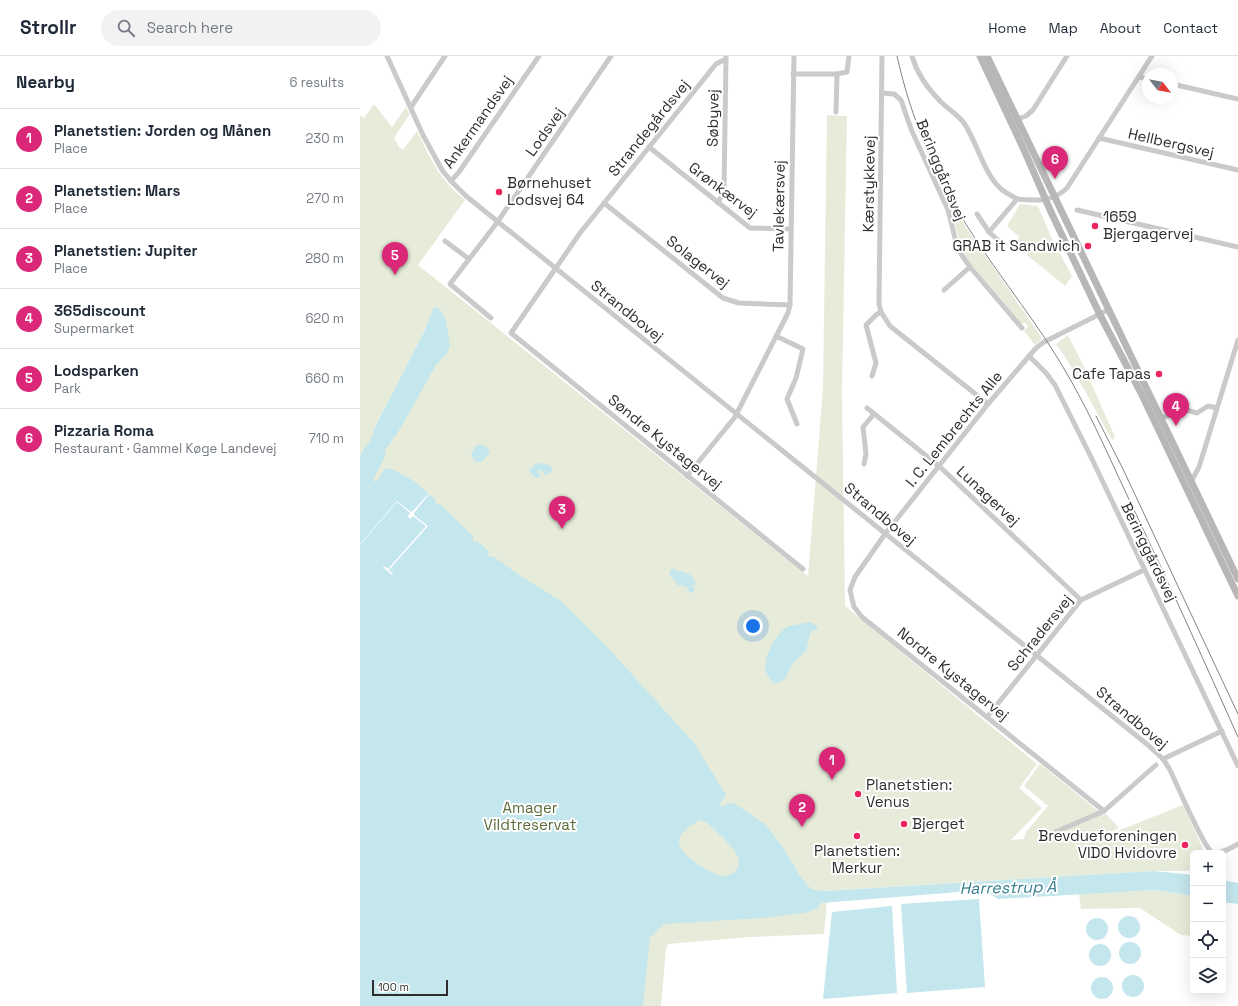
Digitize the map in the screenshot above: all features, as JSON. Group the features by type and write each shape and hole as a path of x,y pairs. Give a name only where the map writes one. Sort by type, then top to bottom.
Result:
{"main road":[{"path":"980,56 1025,152 1045,200 1100,315 1127,364 1238,596"},
{"path":"986,56 1238,578"}],"street":[{"name":"Strandbovej","path":"387,56 436,160 450,181 466,196 555,268 833,490 885,534 1148,745 1163,759 1169,768 1201,837 1209,850"},
{"path":"411,107 445,56"},
{"name":"Ankermandsvej","path":"450,181 468,159 539,56"},
{"name":"Lodsvej","path":"491,318 450,284 497,221 611,56"},
{"name":"Tavlekærsvej","path":"688,476 736,414 788,313 790,305 794,56"},
{"path":"793,74 836,74 847,72 849,56"},
{"name":"Kærstykkevej","path":"881,312 879,304 882,56"},
{"path":"912,56 915,65 926,85 941,102 962,121 970,132 980,157 998,186 1003,191 1017,198 1045,200 1062,193 1072,181 1152,56"},
{"path":"1017,119 1026,116 1033,110 1067,56"},
{"name":"Strandegårdsvej","path":"511,334 580,233 716,64 726,57"},
{"name":"Søbyvej","path":"718,203 724,191 726,57"},
{"path":"836,74 836,112"},
{"path":"1178,85 1238,99"},
{"name":"Beringgårdsvej","path":"882,93 894,94 901,100 911,129 948,210 956,242 961,254 970,268 1022,328"},
{"name":"Hellbergsvej","path":"1099,138 1238,170"},
{"name":"Grønkærvej","path":"649,147 750,228 791,229"},
{"path":"990,232 1017,198"},
{"name":"Solagervej","path":"604,203 723,298 739,303 790,305"},
{"path":"1077,210 1238,247"},
{"path":"977,214 990,232 1001,243"},
{"path":"445,241 469,259"},
{"path":"944,290 970,268"},
{"name":"I. C. Lembrechts Alle","path":"885,534 988,404 1029,356 1044,342 1108,310"},
{"path":"872,376 876,363 866,325 881,312 890,326 988,404"},
{"name":"Søndre Kystagervej","path":"511,334 803,569"},
{"path":"776,336 803,349 796,378 787,399 797,424"},
{"path":"1191,482 1199,467 1238,340"},
{"name":"Beringgårdsvej","path":"1029,356 1046,373 1055,385 1238,766"},
{"path":"1160,419 1183,409 1197,413 1208,406 1217,408"},
{"name":"Lunagervej","path":"867,408 939,466 1081,600"},
{"path":"864,464 866,454 863,427 874,414"},
{"path":"1184,468 1195,470 1199,467"},
{"name":"Nordre Kystagervej","path":"885,534 855,577 850,590 854,607 862,617 1104,810"},
{"name":"Schradersvej","path":"988,717 1081,600 1144,570"},
{"path":"1163,759 1222,731"},
{"path":"1050,834 1104,810 1156,765"},
{"path":"1226,850 1238,844"}],"green space":[{"path":"374,104 392,127 406,107 410,114 394,138 399,147 403,150 417,131 439,172 452,189 465,200 418,265 808,576 823,388 827,115 847,116 842,392 845,606 1037,764 1019,788 1042,808 1011,840 1024,839 1026,832 1048,806 1024,786 1040,764 1103,815 1106,814 1119,828 1082,845 1183,805 1204,850 1190,850 1190,870 822,891 676,923 764,917 827,901 824,934 750,937 668,944 666,948 661,1006 360,1006 360,459 365,447 360,456 360,115 364,118","holes":["434,308 440,311 372,439 375,427 424,332"]},
{"path":"949,200 971,235 1040,335 1042,339 1035,345 1024,331 1028,327 1026,323 1021,323 970,263 961,247 949,208"},
{"path":"1020,204 1038,206 1052,239 1072,276 1065,286 1027,255 1027,252 1016,243 1019,237 1007,226"},
{"path":"1068,335 1115,437 1112,440 1064,355 1056,344"},
{"path":"1156,890 1190,896 1190,936 1181,935 1140,908 1081,909 1079,894"}],"water":[{"name":"Amager Vildtreservat","path":"434,307 440,309 446,321 450,345 448,352 436,365 400,429 385,450 385,457 373,480 376,482 385,469 390,468 414,481 473,536 473,541 478,542 489,551 488,557 493,556 516,573 561,601 609,649 694,743 726,795 719,806 734,803 766,825 784,849 800,876 811,889 824,891 1154,871 1190,875 1190,896 1156,890 998,899 984,890 821,903 818,908 805,913 763,918 663,924 650,938 643,1006 360,1006 360,456 371,440 375,427 424,332","holes":["700,820 707,823 725,840 737,855 739,861 738,866 735,871 727,876 718,875 699,865 690,859 680,847 680,837 684,831"]},
{"path":"480,444 487,447 490,451 485,459 478,463 473,459 471,454 473,449"},
{"path":"539,463 549,465 552,472 545,475 541,470 539,471 540,477 537,478 530,473 529,470 535,464"},
{"path":"673,569 689,574 695,581 694,582 697,585 692,585 695,589 693,593 688,592 690,591 685,586 677,585 670,575 670,570"},
{"path":"809,622 815,624 818,630 811,631 806,651 793,663 785,679 775,684 767,675 765,666 768,653 774,641 787,627"},
{"path":"1226,881 1238,883 1238,904 1226,902"},
{"path":"979,899 985,987 907,993 901,904"},
{"path":"892,906 897,993 823,999 832,912"},
{"path":"1129,916 1137,919 1140,927 1137,935 1129,938 1121,935 1118,927 1121,919"},
{"path":"1097,918 1105,921 1108,929 1105,937 1097,940 1089,937 1086,929 1089,921"},
{"path":"1130,942 1138,945 1141,953 1138,961 1130,964 1122,961 1119,953 1122,945"},
{"path":"1100,944 1108,947 1111,955 1108,963 1100,966 1092,963 1089,955 1092,947"},
{"path":"1133,975 1141,978 1144,986 1141,994 1133,997 1125,994 1122,986 1125,978"},
{"path":"1102,977 1110,980 1113,988 1110,996 1102,999 1094,996 1091,988 1094,980"}],"pier":[{"path":"428,494 414,515 428,526 389,570 393,574 392,575 383,567 384,566 388,569 426,526 413,516 410,519 408,516 410,513 397,502 360,544 397,501 411,512"}],"tram line":[{"path":"897,56 917,125 947,191 971,232 1047,341 1079,395 1161,566 1238,737"},
{"path":"1096,416 1123,469 1238,714"}],"place":[{"name":"Pizzaria Roma","path":"1055,179"},
{"name":"Børnehuset Lodsvej 64","path":"499,192"},
{"name":"1659 Bjergagervej","path":"1095,226"},
{"name":"GRAB it Sandwich","path":"1088,246"},
{"name":"Lodsparken","path":"395,275"},
{"name":"Cafe Tapas","path":"1159,374"},
{"name":"365discount","path":"1176,426"},
{"name":"Planetstien: Jupiter","path":"562,529"},
{"name":"Planetstien: Jorden og Månen","path":"832,780"},
{"name":"Planetstien: Venus","path":"858,794"},
{"name":"Bjerget","path":"904,824"},
{"name":"Planetstien: Mars","path":"802,827"},
{"name":"Planetstien: Merkur","path":"857,836"},
{"name":"Brevdueforeningen VIDO Hvidovre","path":"1185,845"}],"water label":[{"name":"Harrestrup Å","path":"1008,887"}]}
